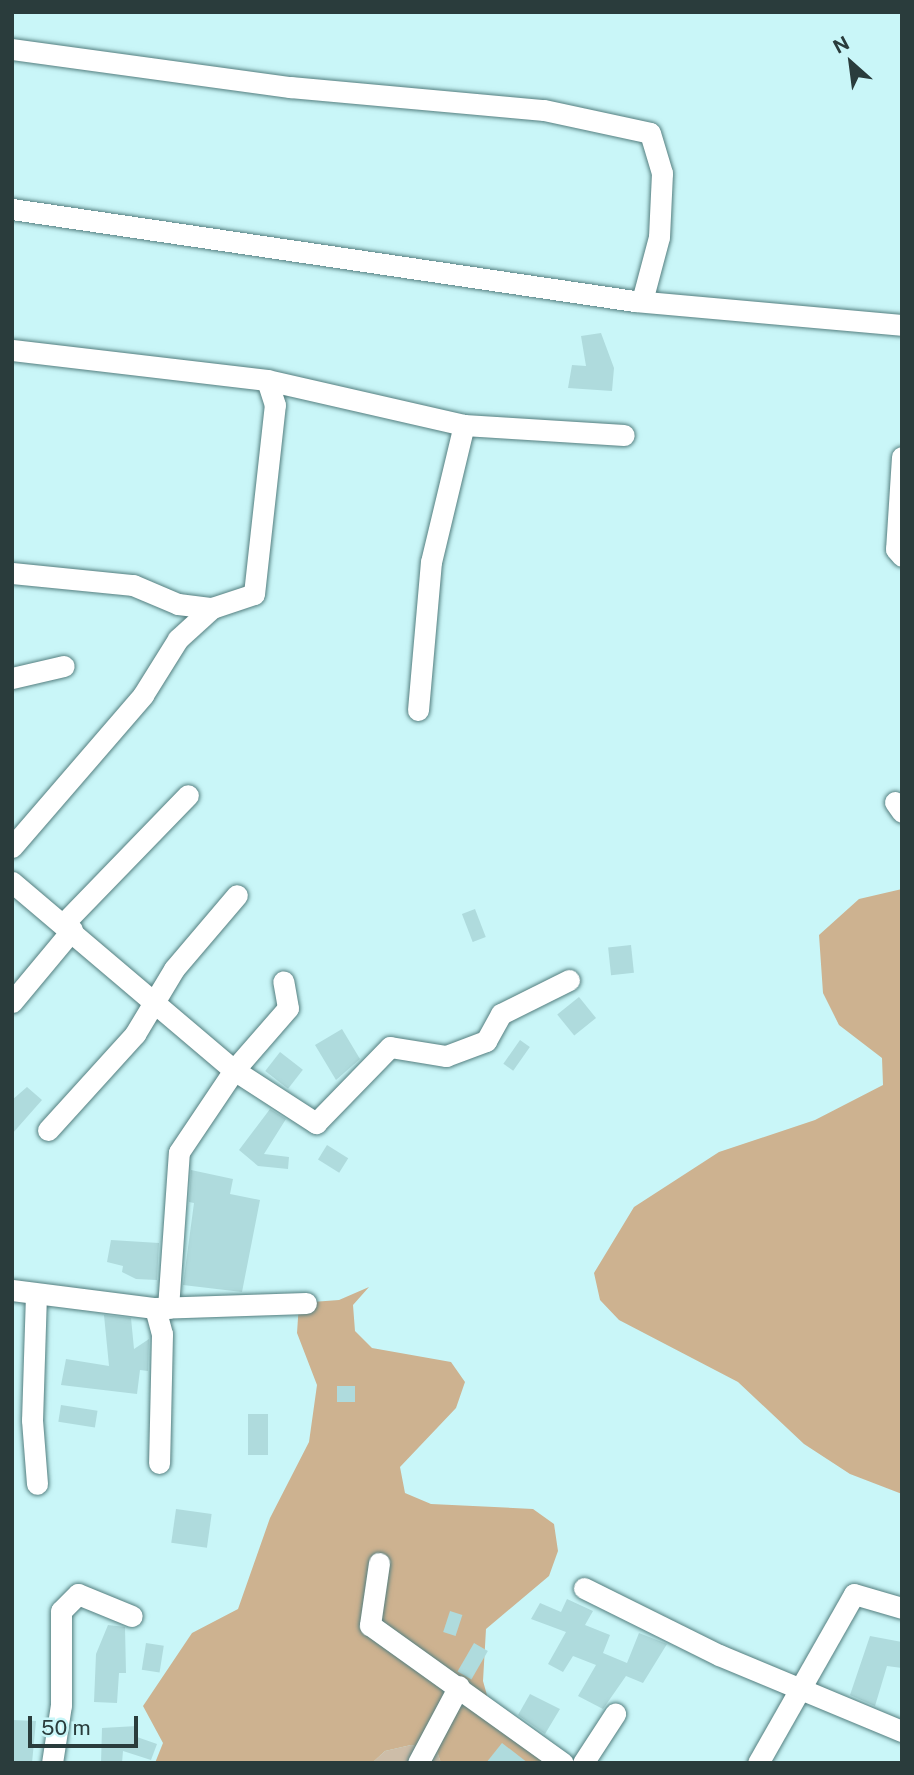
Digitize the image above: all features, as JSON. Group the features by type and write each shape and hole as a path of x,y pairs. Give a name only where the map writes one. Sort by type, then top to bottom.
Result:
{"street":[{"path":"12,49 290,88 544,110 650,133 662,186 659,237 642,301"},
{"path":"12,209 642,301 902,325"},
{"path":"12,351 267,380 464,425 624,435"},
{"path":"12,847 143,695 178,639 212,608 254,594 275,405 267,380"},
{"path":"418,710 431,562 464,425"},
{"path":"902,457 896,549 902,556"},
{"path":"12,573 133,585 178,604 212,608"},
{"path":"12,678 64,666"},
{"path":"12,1002 68,927 188,795"},
{"path":"12,882 234,1070 316,1123 390,1047 446,1056 486,1041 501,1014 569,980"},
{"path":"48,1130 135,1034 154,1000 237,895"},
{"path":"159,1463 162,1308 179,1152 234,1070 288,1008 283,981"},
{"path":"12,1290 162,1308 306,1303"},
{"path":"36,1294 32,1420 37,1484"},
{"path":"379,1563 370,1625 460,1686 563,1763"},
{"path":"584,1588 799,1689 902,1731"},
{"path":"52,1763 61,1705 61,1611 78,1594 132,1616"},
{"path":"758,1763 854,1594 902,1608"},
{"path":"418,1763 460,1686"},
{"path":"583,1763 615,1714"}],"shaded area":[{"path":"902,889 902,1494 850,1474 804,1444 738,1382 619,1320 600,1300 594,1273 634,1207 719,1152 815,1120 883,1085 882,1058 839,1025 823,993 819,935 859,899"},
{"path":"369,1287 353,1305 355,1331 372,1348 451,1362 465,1382 456,1408 400,1467 405,1493 431,1504 533,1509 554,1524 558,1551 549,1576 486,1629 483,1681 490,1706 523,1743 583,1763 441,1763 437,1751 411,1745 385,1751 372,1763 155,1763 163,1743 143,1706 192,1633 238,1609 270,1518 309,1442 317,1385 297,1333 299,1303 339,1300"},
{"path":"411,1745 437,1751 441,1763 372,1763 385,1751"}],"building":[{"path":"601,333 614,368 612,391 568,388 572,365 586,366 581,336"},
{"path":"475,909 486,937 473,942 462,914"},
{"path":"631,945 634,973 611,975 608,947"},
{"path":"579,997 596,1018 574,1036 557,1015"},
{"path":"342,1029 360,1059 336,1080 315,1045"},
{"path":"520,1040 530,1047 513,1071 503,1064"},
{"path":"280,1052 303,1070 288,1089 265,1071"},
{"path":"27,1087 42,1100 12,1134 12,1100"},
{"path":"270,1109 286,1119 264,1154 289,1157 288,1169 258,1166 239,1150"},
{"path":"327,1145 348,1158 339,1173 318,1159"},
{"path":"191,1170 233,1179 230,1194 260,1200 242,1292 183,1285 194,1203 189,1202"},
{"path":"111,1240 159,1243 157,1280 136,1279 122,1272 123,1266 107,1262"},
{"path":"104,1315 131,1318 134,1349 149,1339 148,1371 140,1370 137,1394 61,1385 66,1359 109,1366"},
{"path":"337,1386 355,1386 355,1402 337,1402"},
{"path":"61,1405 98,1411 95,1428 58,1422"},
{"path":"248,1414 268,1414 268,1455 248,1455"},
{"path":"176,1509 212,1514 207,1548 171,1543"},
{"path":"567,1599 593,1611 585,1625 610,1635 603,1653 627,1663 639,1633 667,1644 643,1683 626,1676 603,1709 578,1696 596,1665 573,1656 563,1672 548,1664 566,1632 531,1619 540,1603 561,1612"},
{"path":"450,1611 462,1615 456,1636 443,1632"},
{"path":"108,1625 125,1627 126,1673 119,1673 117,1703 94,1702 96,1654"},
{"path":"870,1636 902,1642 902,1668 887,1666 875,1706 850,1695"},
{"path":"146,1643 164,1646 160,1672 142,1670"},
{"path":"474,1643 488,1651 471,1680 458,1672"},
{"path":"530,1694 560,1709 545,1734 518,1715"},
{"path":"12,1720 36,1721 32,1763 12,1763"},
{"path":"137,1726 137,1737 157,1744 151,1760 123,1751 122,1763 101,1763 102,1728"},
{"path":"502,1743 528,1763 486,1763"}]}
